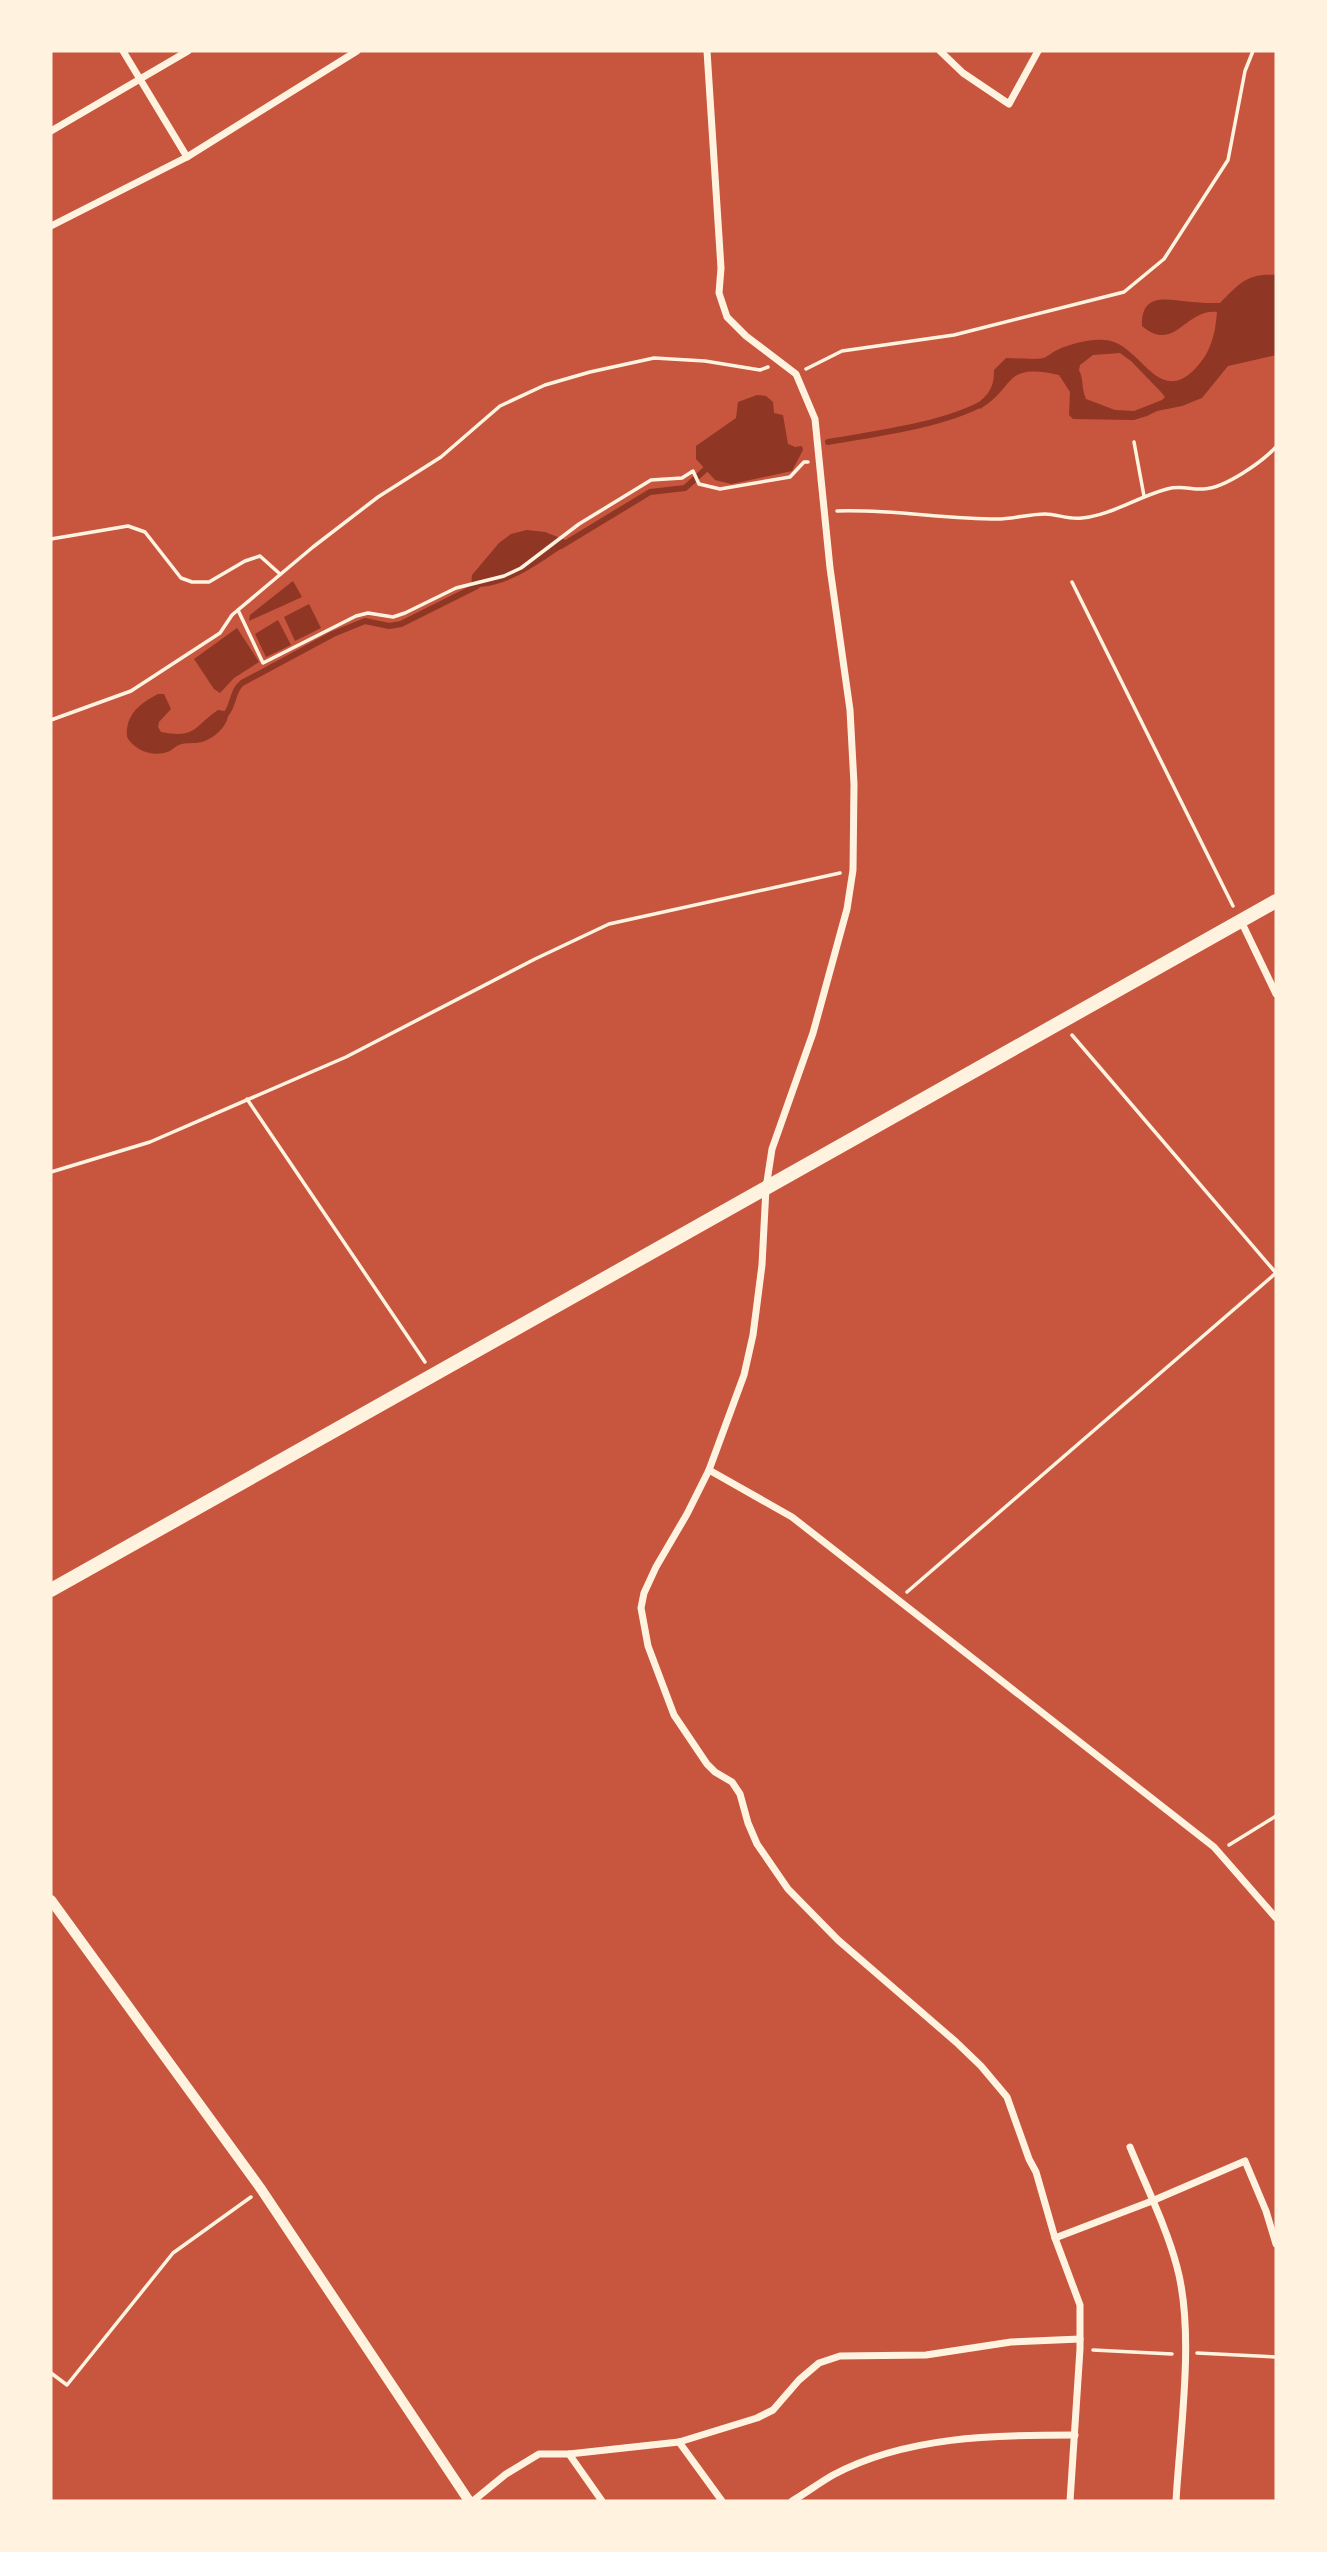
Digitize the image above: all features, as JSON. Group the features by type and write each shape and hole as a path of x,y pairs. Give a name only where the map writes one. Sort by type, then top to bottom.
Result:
{"main road":[{"path":"51,1590 1276,901"}],"street":[{"path":"123,51 187,157"},
{"path":"51,131 188,51"},
{"path":"51,226 187,157 357,51"},
{"path":"707,51 721,268 719,293 727,317 746,336 796,374 815,419 830,568 850,710 854,784 852,870 848,909 813,1032 772,1149 765,1188 762,1265 753,1335 744,1375 709,1470 656,1567 644,1593 641,1608 648,1646 674,1714 707,1764 732,1782 740,1794 757,1844 788,1889 838,1940 956,2042 1007,2096 1078,2297 1080,2349 1070,2501"},
{"path":"940,51 1009,104 1038,51"},
{"path":"1241,921 1276,995"},
{"path":"709,1470 792,1517 1219,1852 1276,1918"},
{"path":"51,1900 261,2189 471,2501 506,2474 539,2454 569,2454 680,2442 757,2418 773,2410 799,2380 820,2363 840,2356 926,2355 1011,2342 1080,2339"},
{"path":"1130,2147 1177,2265 1184,2301 1185,2354 1176,2501"},
{"path":"1055,2238 1152,2201 1245,2161 1266,2211 1276,2244"},
{"path":"792,2501 834,2475 876,2458 918,2447 953,2439 1002,2435 1074,2435"},
{"path":"680,2442 722,2501"},
{"path":"569,2454 603,2501"}],"path":[{"path":"796,374 842,351 954,335 1124,292 1164,259 1228,160 1245,71 1253,51"},
{"path":"51,720 131,691 220,633 238,610 280,575 378,497 441,457 500,406 545,384 654,358 705,361 760,370 781,363"},
{"path":"1134,442 1144,496"},
{"path":"825,511 858,510 998,519 1046,514 1079,519 1112,512 1144,496 1176,487 1203,489 1224,483 1265,459 1276,447"},
{"path":"238,610 263,663 356,616 368,614 393,617 456,588 504,576 521,568 563,535 651,480 682,478 693,471 699,484 720,489 790,477 804,462 820,462"},
{"path":"51,539 128,526 145,532 181,578 192,582 209,582 245,561 260,556 280,575"},
{"path":"1072,582 1241,921"},
{"path":"51,1172 150,1142 346,1057 535,958 609,924 852,870"},
{"path":"897,1600 1276,1273 1061,1022"},
{"path":"247,1099 434,1375"},
{"path":"1219,1852 1276,1816"},
{"path":"51,2373 67,2385 173,2253 261,2189"},
{"path":"1080,2349 1276,2357"}],"shaded area":[{"path":"1276,275 1276,355 1228,366 1202,398 1134,420 1073,419 1069,415 1070,392 1059,375 1028,372 1012,379 992,401 980,409 977,404 990,389 994,370 1006,358 1043,358 1062,348 1092,340 1117,343 1158,377 1169,381 1181,379 1200,364 1208,350 1217,312 1196,316 1172,333 1163,335 1153,333 1142,326 1146,307 1151,302 1165,299 1220,303 1244,281","holes":["1120,353 1165,397 1162,400 1134,411 1115,410 1086,399 1080,365 1093,355"]},
{"path":"757,395 766,396 773,402 774,413 783,415 788,444 802,446 803,450 792,471 731,484 715,480 696,459 696,446 736,418 738,402"},
{"path":"527,530 545,532 568,541 568,544 510,579 484,587 471,587 472,575 499,543 511,534"},
{"path":"293,581 302,597 249,621 250,615"},
{"path":"309,604 321,628 295,641 284,617"},
{"path":"278,620 291,645 266,657 255,634"},
{"path":"237,628 259,662 234,678 220,693 214,689 194,659"},
{"path":"158,694 164,694 171,709 159,722 161,732 189,732 218,710 224,711 228,716 225,725 211,738 202,742 182,744 164,753 146,752 130,742 127,729 135,710"}],"waterway":[{"path":"828,442 930,423 985,402"},
{"path":"561,546 650,492 685,488 706,469 713,468"},
{"path":"226,714 236,690 242,683 333,634 365,621 389,626 401,624 477,586"}]}
